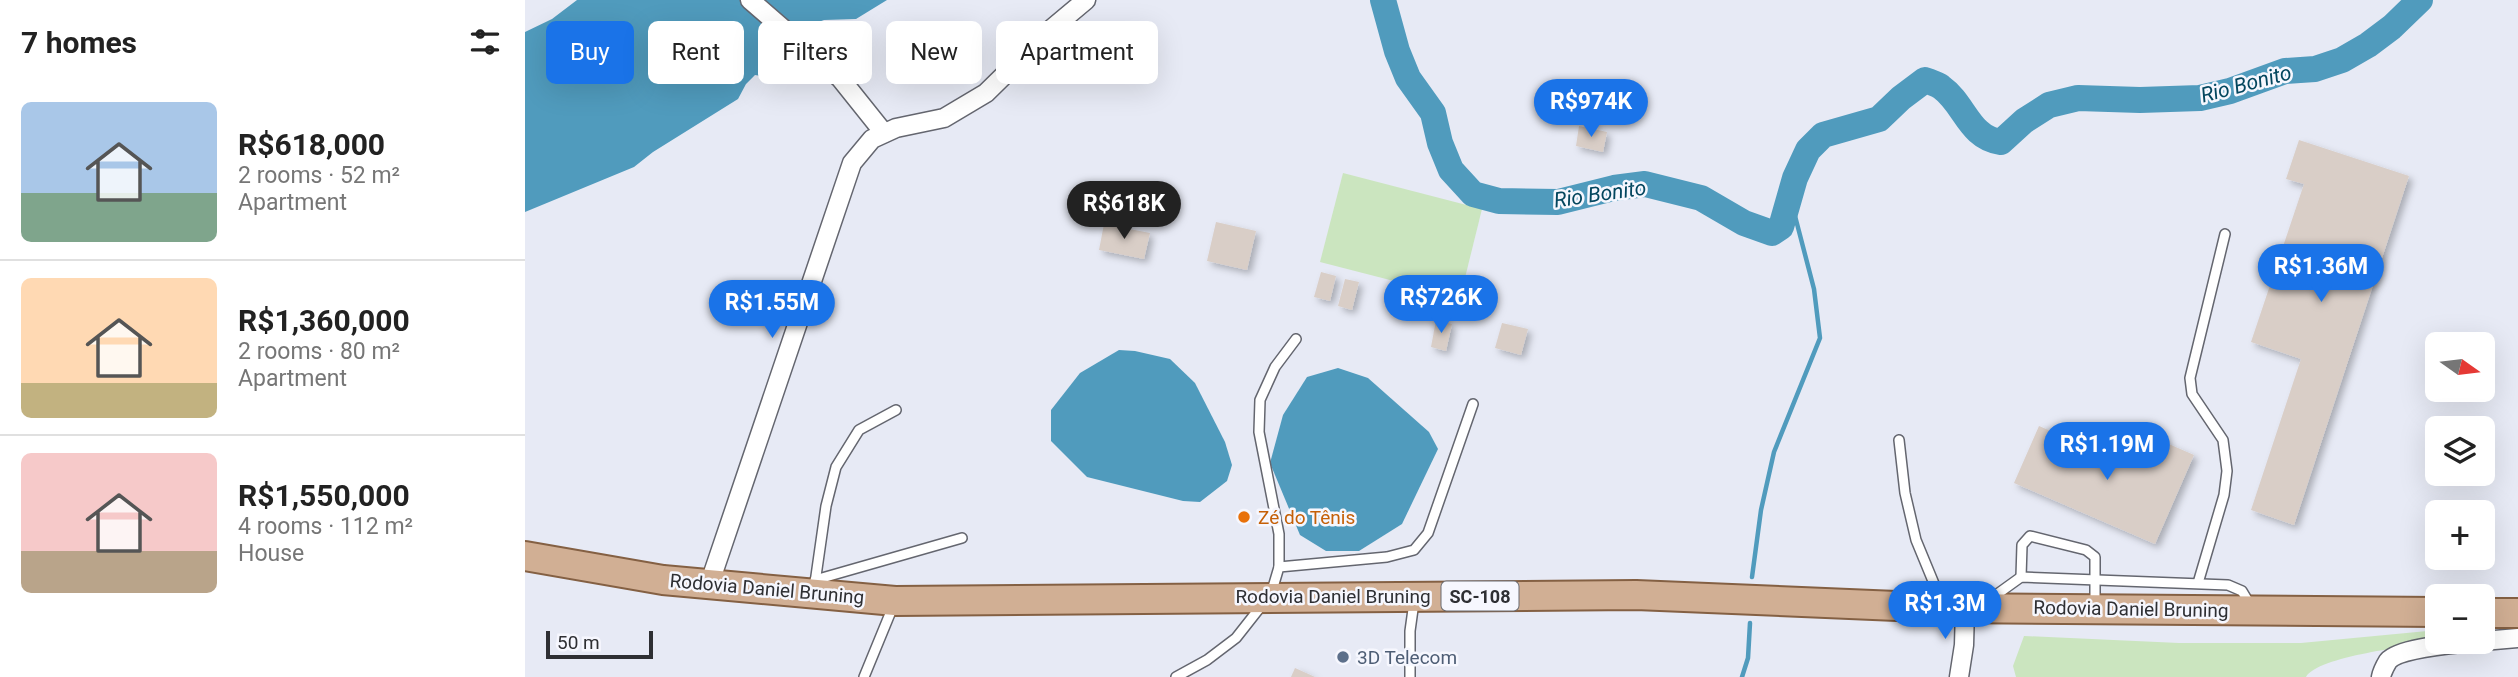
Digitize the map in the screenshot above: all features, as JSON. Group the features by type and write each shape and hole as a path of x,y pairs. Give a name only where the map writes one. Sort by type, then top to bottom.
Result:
{"main road":[{"name":"Rodovia Daniel Bruning","path":"525,555 663,580 709,585 814,587 895,601 1636,595 1963,608 2425,612"},
{"path":"2495,613 2518,613"}],"street":[{"path":"750,0 840,78 884,133"},
{"path":"709,585 852,163 872,139 896,128 944,118 986,93 1049,31 1086,0"},
{"path":"1959,677 1964,645 1963,608"},
{"path":"2495,640 2518,638"},
{"path":"2381,677 2388,661 2395,656 2425,648"}],"lane":[{"path":"2198,583 2224,495 2227,471 2223,440 2192,394 2190,378 2225,234"},
{"path":"1176,677 1207,660 1236,638 1270,596 1279,566 1279,534 1259,432 1260,400 1275,367 1296,339"},
{"path":"1279,566 1387,557 1414,550 1428,533 1473,404"},
{"path":"896,410 859,430 836,467 826,506 814,587 962,538"},
{"path":"1899,440 1905,493 1916,540 1963,608 2021,577 2228,585 2242,591 2254,610"},
{"path":"2021,577 2022,545 2030,536 2086,550 2095,557 2095,609"},
{"path":"1410,677 1410,631 1415,596"},
{"path":"864,677 895,601"}],"green space":[{"path":"1343,173 1482,209 1460,298 1320,262"},
{"path":"2425,631 2425,644 2328,663 2306,677 2016,677 2013,666 2024,636 2179,643 2301,643"}],"water":[{"path":"577,0 887,0 856,19 758,21 758,76 755,75 746,84 738,99 653,152 634,167 525,212 525,32 546,22 546,84 634,84 634,21 548,21"},
{"path":"1119,350 1170,359 1195,383 1225,442 1232,465 1227,481 1200,502 1183,501 1087,477 1051,441 1051,410 1080,373"},
{"path":"1338,368 1368,378 1429,432 1438,449 1402,524 1359,551 1326,551 1300,535 1270,463 1283,415 1307,377"}],"building":[{"path":"1579,126 1607,132 1603,152 1576,146"},
{"path":"2299,140 2409,176 2294,525 2251,510 2301,359 2251,342 2304,184 2286,179"},
{"path":"1216,222 1256,231 1247,270 1207,261"},
{"path":"1104,224 1150,233 1144,259 1099,250"},
{"path":"1321,272 1336,276 1330,301 1314,297"},
{"path":"1345,279 1359,282 1352,310 1338,306"},
{"path":"1436,320 1452,324 1446,351 1431,347"},
{"path":"1502,323 1528,329 1521,355 1495,348"},
{"path":"2039,426 2125,463 2131,451 2146,458 2155,438 2194,455 2155,544 2014,483"},
{"path":"1295,668 1315,677 1291,677"}],"waterway":[{"name":"Rio Bonito","path":"1383,0 1397,51 1408,78 1433,113 1440,143 1451,170 1473,194 1499,201 1558,202 1614,188 1645,184 1701,198 1744,223 1772,233 1781,227 1795,178 1808,150 1823,135 1879,119 1925,80 1949,94 1981,134 2001,142 2024,121 2049,105 2078,98 2200,98 2230,91 2285,71 2315,69 2342,60 2392,27 2420,0"},
{"path":"1752,577 1761,510 1774,452 1820,338 1814,289 1795,216 1786,208"},
{"path":"1742,677 1748,658 1750,623"}],"place":[{"name":"Zé do Tênis","path":"1244,517"},
{"name":"3D Telecom","path":"1343,657"}]}
